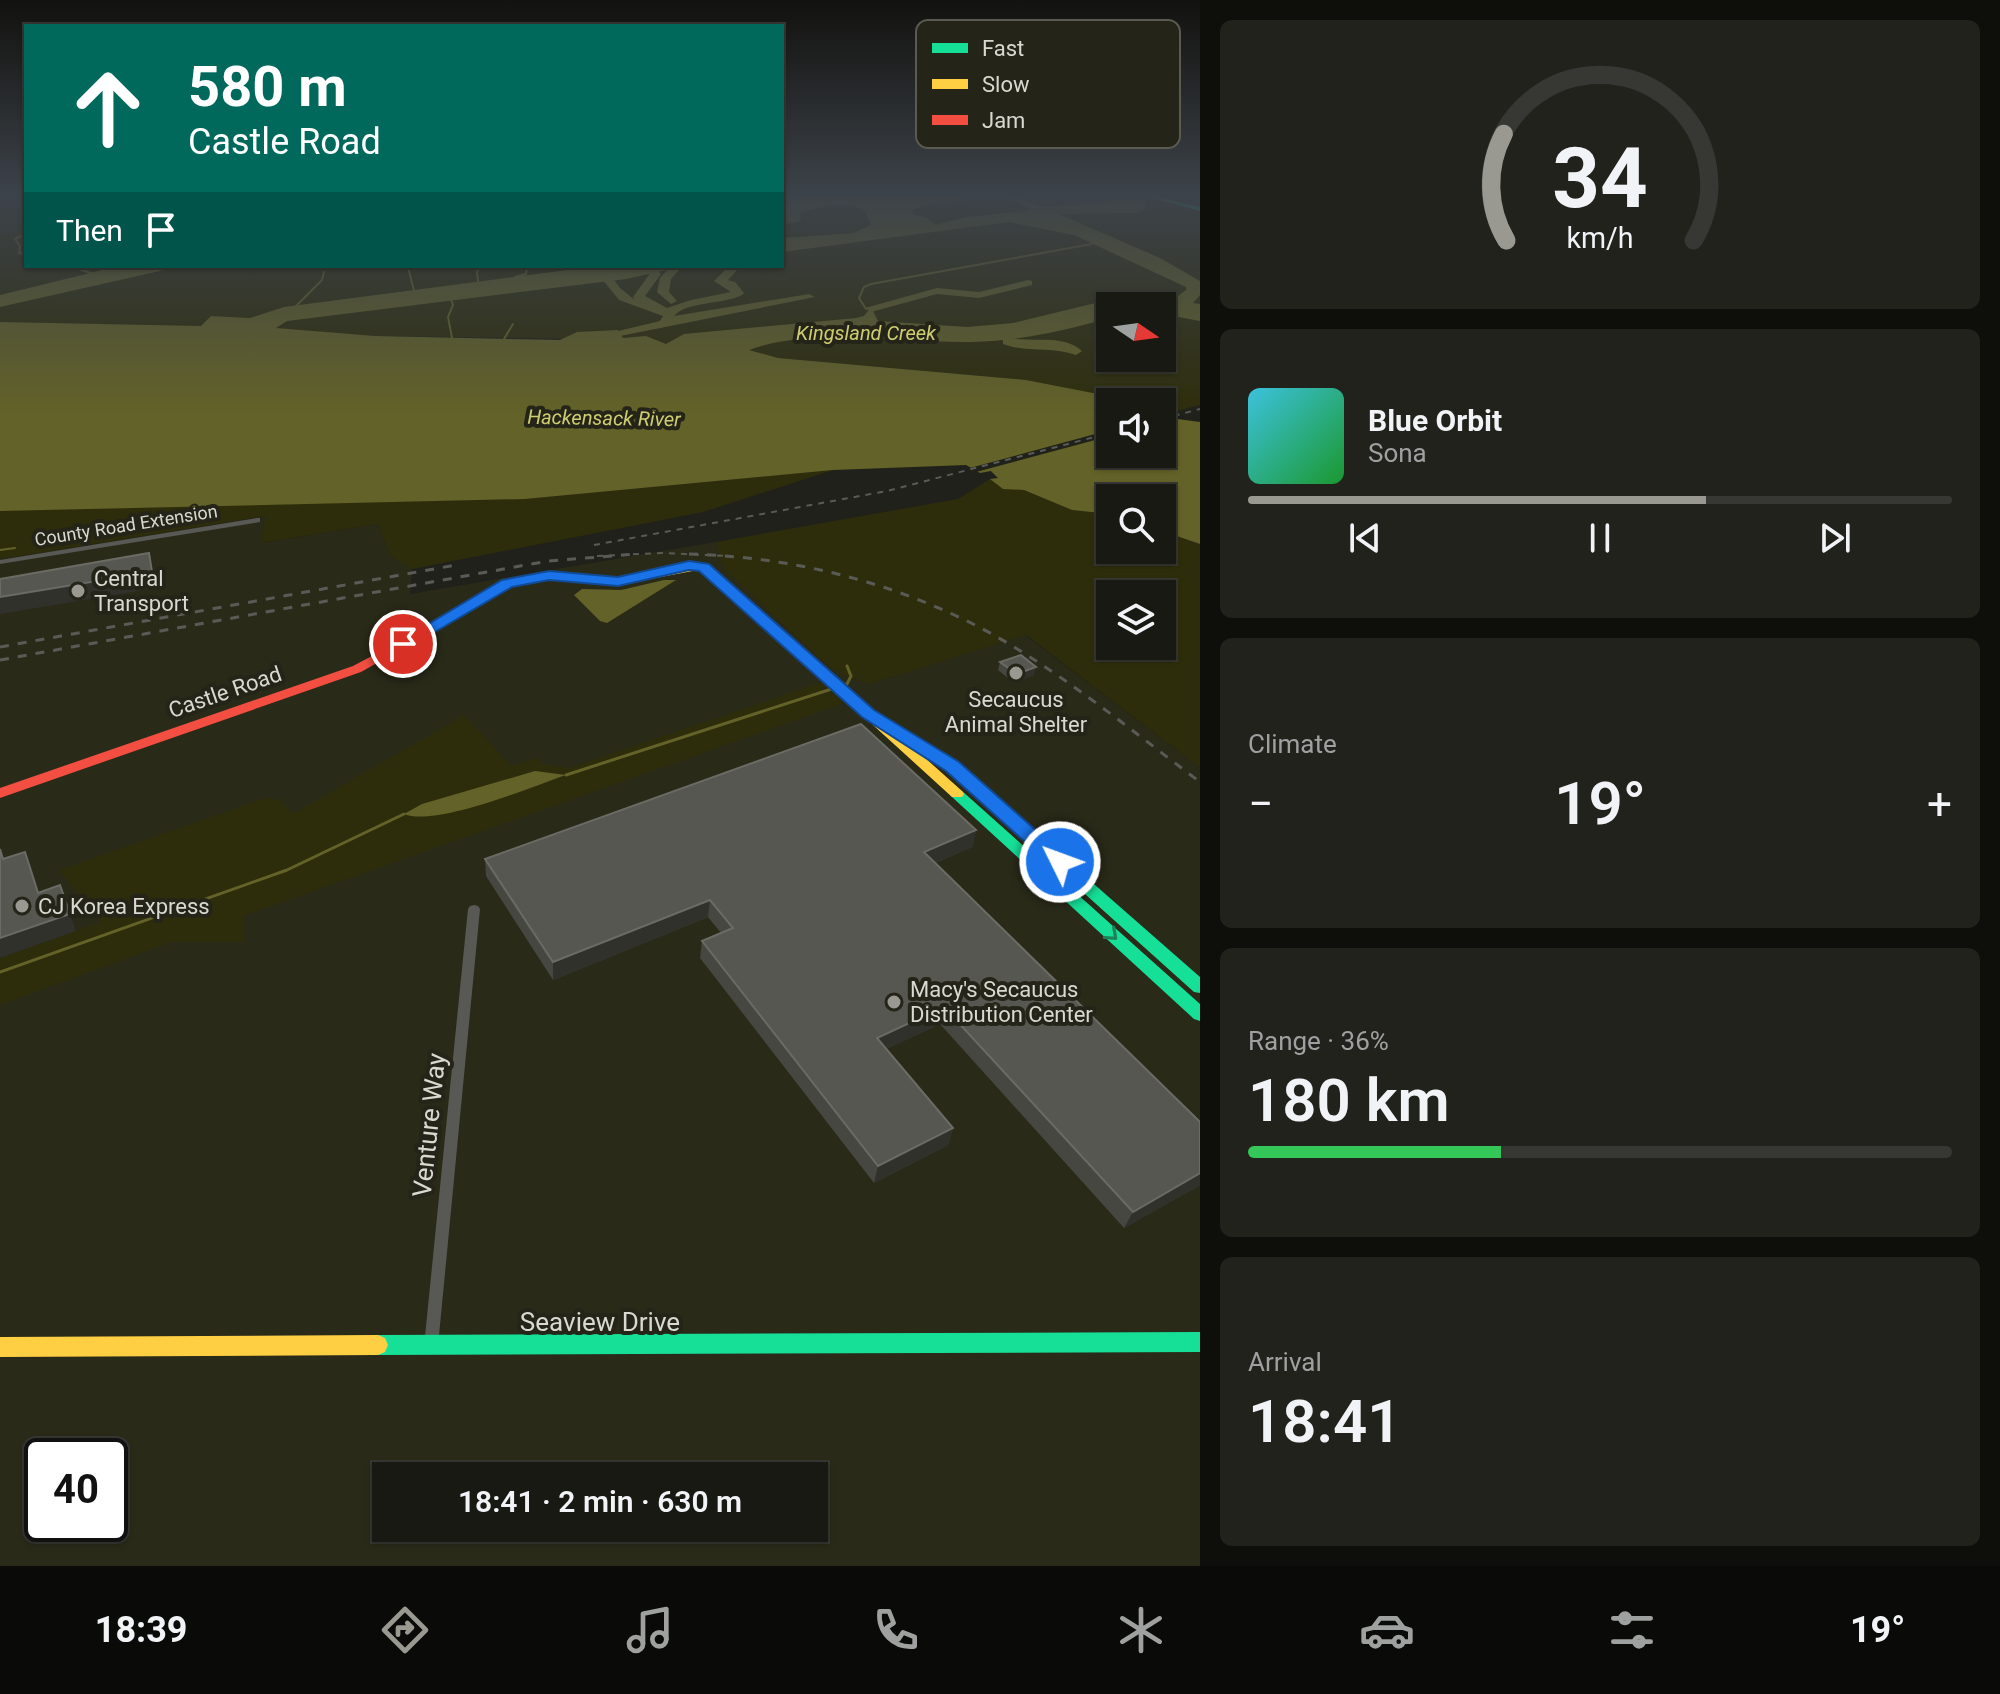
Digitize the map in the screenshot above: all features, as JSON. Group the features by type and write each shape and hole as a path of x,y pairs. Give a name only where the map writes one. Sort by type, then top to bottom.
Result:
{"main road":[{"name":"Castle Road","path":"0,793 357,669 507,583 534,577 575,576 618,582 700,566 718,578 868,713"},
{"path":"868,713 952,767 1200,987"},
{"path":"868,713 1200,1014"},
{"name":"Seaview Drive","path":"0,1347 1200,1342"}],"street":[{"name":"County Road Extension","path":"0,562 257,520"},
{"name":"Venture Way","path":"431,1346 474,909"}],"shaded area":[{"path":"0,269 1200,269 1200,405 1176,411 1176,388 1096,388 1096,394 1026,380 778,358 752,352 615,339 375,336 305,332 0,330"},
{"path":"833,470 703,512 412,569 390,556 378,524 260,543 266,516 0,559 0,510 525,499"},
{"path":"990,479 1003,488 1024,490 1072,510 1096,513 1096,564 1176,564 1176,536 1200,544 1200,768 1026,635 870,684 844,676 826,664 724,569 716,542 958,499"},
{"path":"267,516 261,543 378,524 390,556 412,569 410,594 716,542 725,569 826,664 844,676 870,684 1025,635 1200,768 1200,1566 0,1566 0,559"},
{"path":"822,682 844,703 243,916 243,942 171,942 0,1005 0,958 101,922 59,870 265,798 279,800 293,814 464,715 511,766 536,758 542,764 569,768"}],"water":[{"path":"106,269 168,269 0,307 0,295"},
{"path":"574,269 671,269 626,279 287,321 276,328 375,336 560,340 577,332 618,330 623,338 646,336 666,344 684,334 856,318 864,316 871,307 878,321 967,327 1013,323 1096,303 1096,322 1007,340 800,339 749,350 778,358 1026,380 1096,394 1096,468 1176,468 1176,419 1200,422 1200,544 1176,536 1176,484 1096,484 1096,513 1072,510 1024,490 1003,489 990,479 998,478 991,471 980,473 966,465 833,470 525,499 0,511 0,322 201,326 211,316 250,318 284,307"},
{"path":"1147,269 1179,269 1200,281 1200,295 1193,303 1200,304 1200,321 1176,317 1176,298 1186,287"},
{"path":"676,580 607,623 600,621 574,595 582,589 621,590"},
{"path":"535,771 566,775 460,811 419,817 404,814 422,804"}],"pier":[{"path":"1096,434 1096,440 976,472 970,468"}],"building":[{"path":"149,553 152,572 0,597 0,579"},
{"path":"1021,655 1036,667 1022,672 1017,668 1011,670 1000,662"},
{"name":"Macy's Secaucus Distribution Center","path":"861,724 976,830 924,852 1200,1122 1200,1173 1133,1212 944,1007 877,1038 953,1128 878,1166 702,941 733,928 710,900 553,962 485,859"},
{"name":"CJ Korea Express","path":"0,849 3,859 25,852 38,893 60,885 70,914 0,938"}],"waterway":[{"path":"79,269 93,274"},
{"path":"409,269 414,291"},
{"path":"478,281 479,269"},
{"path":"515,277 526,274 527,269"},
{"path":"671,301 663,292 666,278 674,269"},
{"path":"668,312 695,302 725,299 738,293 731,284 720,281 730,269"},
{"path":"866,309 859,298 864,287 953,269"},
{"path":"295,307 322,280 324,272"},
{"path":"649,306 639,297 655,274"},
{"path":"608,279 623,298 649,306"},
{"path":"871,308 937,291 979,295 1028,283"},
{"path":"668,320 686,320 809,297"},
{"path":"451,299 453,305 448,317 452,338"},
{"path":"620,332 664,324 669,315 649,306"},
{"path":"504,339 513,324"},
{"path":"1007,341 1024,345 1059,345 1076,351"},
{"path":"0,550 15,548"},
{"path":"566,775 847,684 851,676 847,666"},
{"path":"0,972 287,870 404,814"}],"railway":[{"path":"1176,415 1200,409"},
{"path":"594,545 887,491 1096,437"},
{"path":"0,660 548,561 632,554"},
{"path":"597,556 632,554"},
{"path":"632,554 637,554"},
{"path":"632,554 728,556"},
{"path":"689,554 807,567 883,587 957,616 1046,668 1200,782"},
{"path":"0,647 456,565"}],"traffic: fast":[{"path":"898,732 952,767 1200,987"},
{"path":"957,794 1200,1014"},
{"path":"378,1345 1200,1342"}],"traffic: slow":[{"path":"387,652 507,583 549,576 618,582 700,566 718,578 957,794"},
{"path":"0,1347 378,1345"}],"traffic: jam":[{"path":"0,793 357,669 387,652"}],"place":[{"name":"Central Transport","path":"78,591"},
{"name":"Secaucus Animal Shelter","path":"1016,673"},
{"name":"CJ Korea Express","path":"22,906"},
{"name":"Macy's Secaucus Distribution Center","path":"894,1002"}],"route":[{"path":"403,644 507,583 549,576 618,582 694,565 703,567 868,713 933,752 1060,862"}],"water label":[{"name":"Kingsland Creek","path":"866,333"},
{"name":"Hackensack River","path":"604,418"}]}
